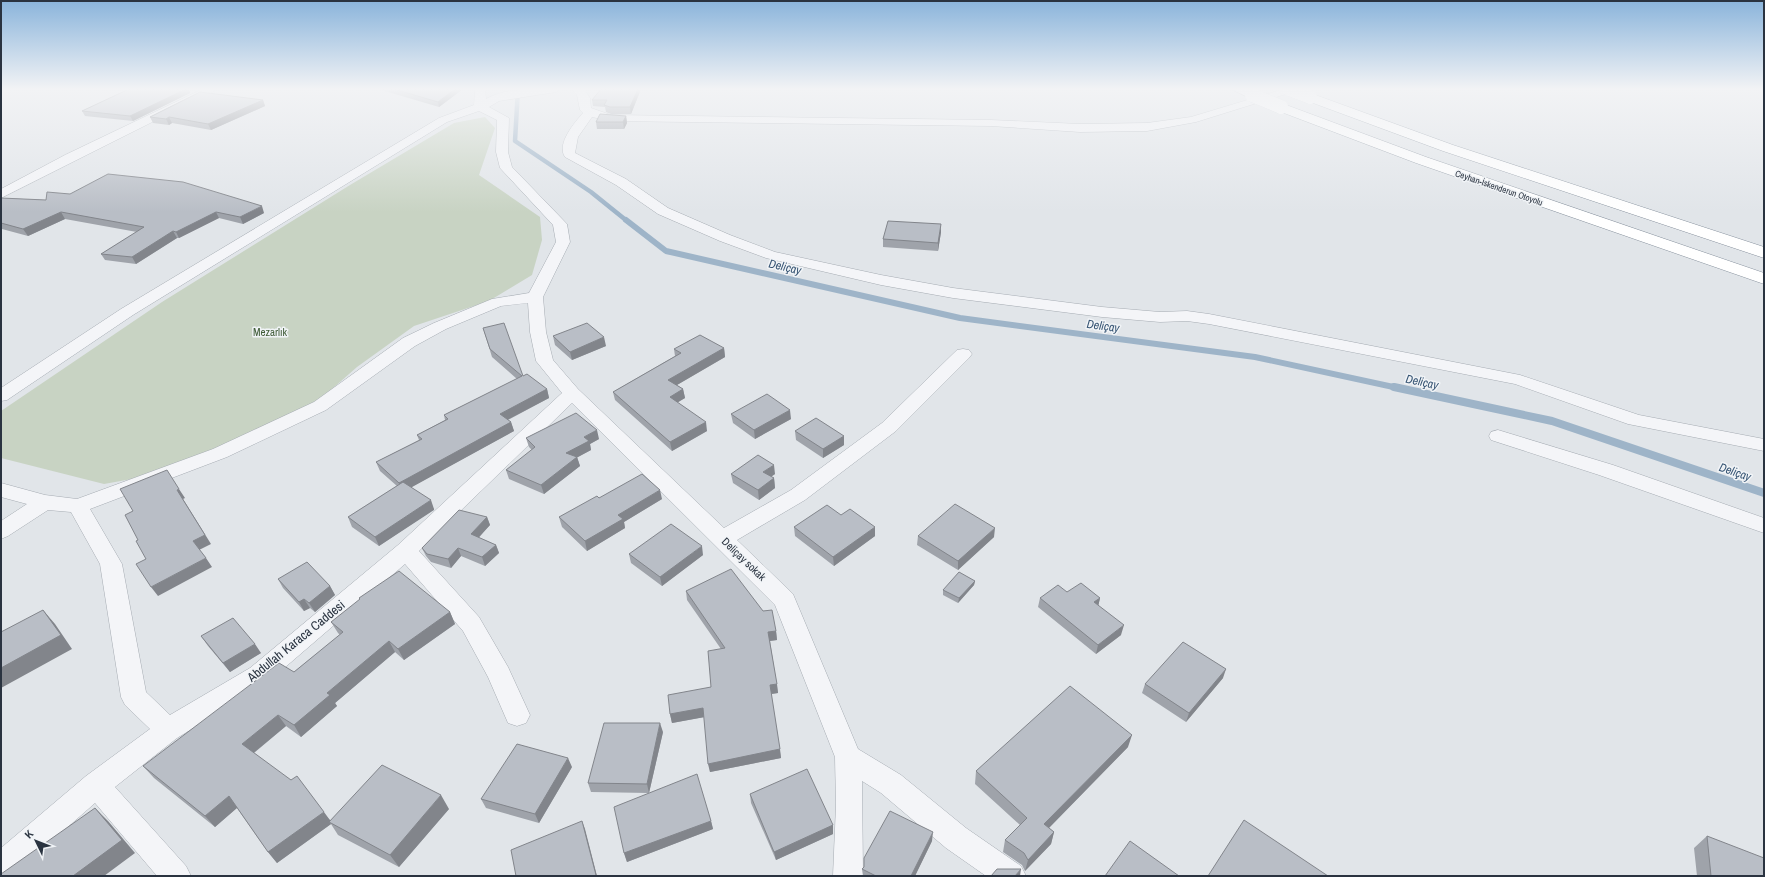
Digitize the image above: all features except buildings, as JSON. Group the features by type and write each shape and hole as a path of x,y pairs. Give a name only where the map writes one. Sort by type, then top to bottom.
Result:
{"highway":[{"name":"Ceyhan-İskenderun Otoyolu","path":"1341,130 1428,163 1764,279"},
{"name":"Ceyhan-İskenderun Otoyolu","path":"1398,130 1448,148 1764,253"}],"street":[{"path":"1,194 69,158 128,130"},
{"path":"1,396 127,312 427,130"},
{"path":"1,490 45,502 78,506 220,453 320,406 409,342 440,326 498,302 535,297 563,242 560,224 506,168 502,152 503,130"},
{"path":"577,130 568,146 569,154 576,159 621,182 663,211 695,223 725,238 771,255 881,280 953,293 1102,312 1160,317 1187,316 1209,319 1520,380 1635,420 1764,445"},
{"name":"Deliçay sokak","path":"535,297 538,332 545,361 572,393 785,600 848,757 850,805 848,876"},
{"path":"722,539 798,495 889,428 963,354"},
{"name":"Abdullah Karaca Caddesi","path":"1,867 96,785 168,730 259,675 406,551 572,393"},
{"path":"1498,436 1606,470 1764,526"},
{"path":"1,531 45,502"},
{"path":"78,506 111,564 134,696 168,730"},
{"path":"406,551 471,624 499,674 518,715"},
{"path":"848,757 891,784 956,838 1011,876"},
{"path":"96,785 176,876"}],"green space":[{"name":"Mezarlık","path":"442,130 494,130 479,175 540,217 542,240 532,275 489,301 414,326 357,367 315,404 154,475 104,484 1,458 1,411 162,302 350,185"}],"waterway":[{"name":"Deliçay","path":"516,130 515,141 591,192 627,221"},
{"name":"Deliçay","path":"626,220 666,251 960,318 1255,357 1398,388"},
{"name":"Deliçay","path":"1394,387 1552,421 1764,493"}]}
